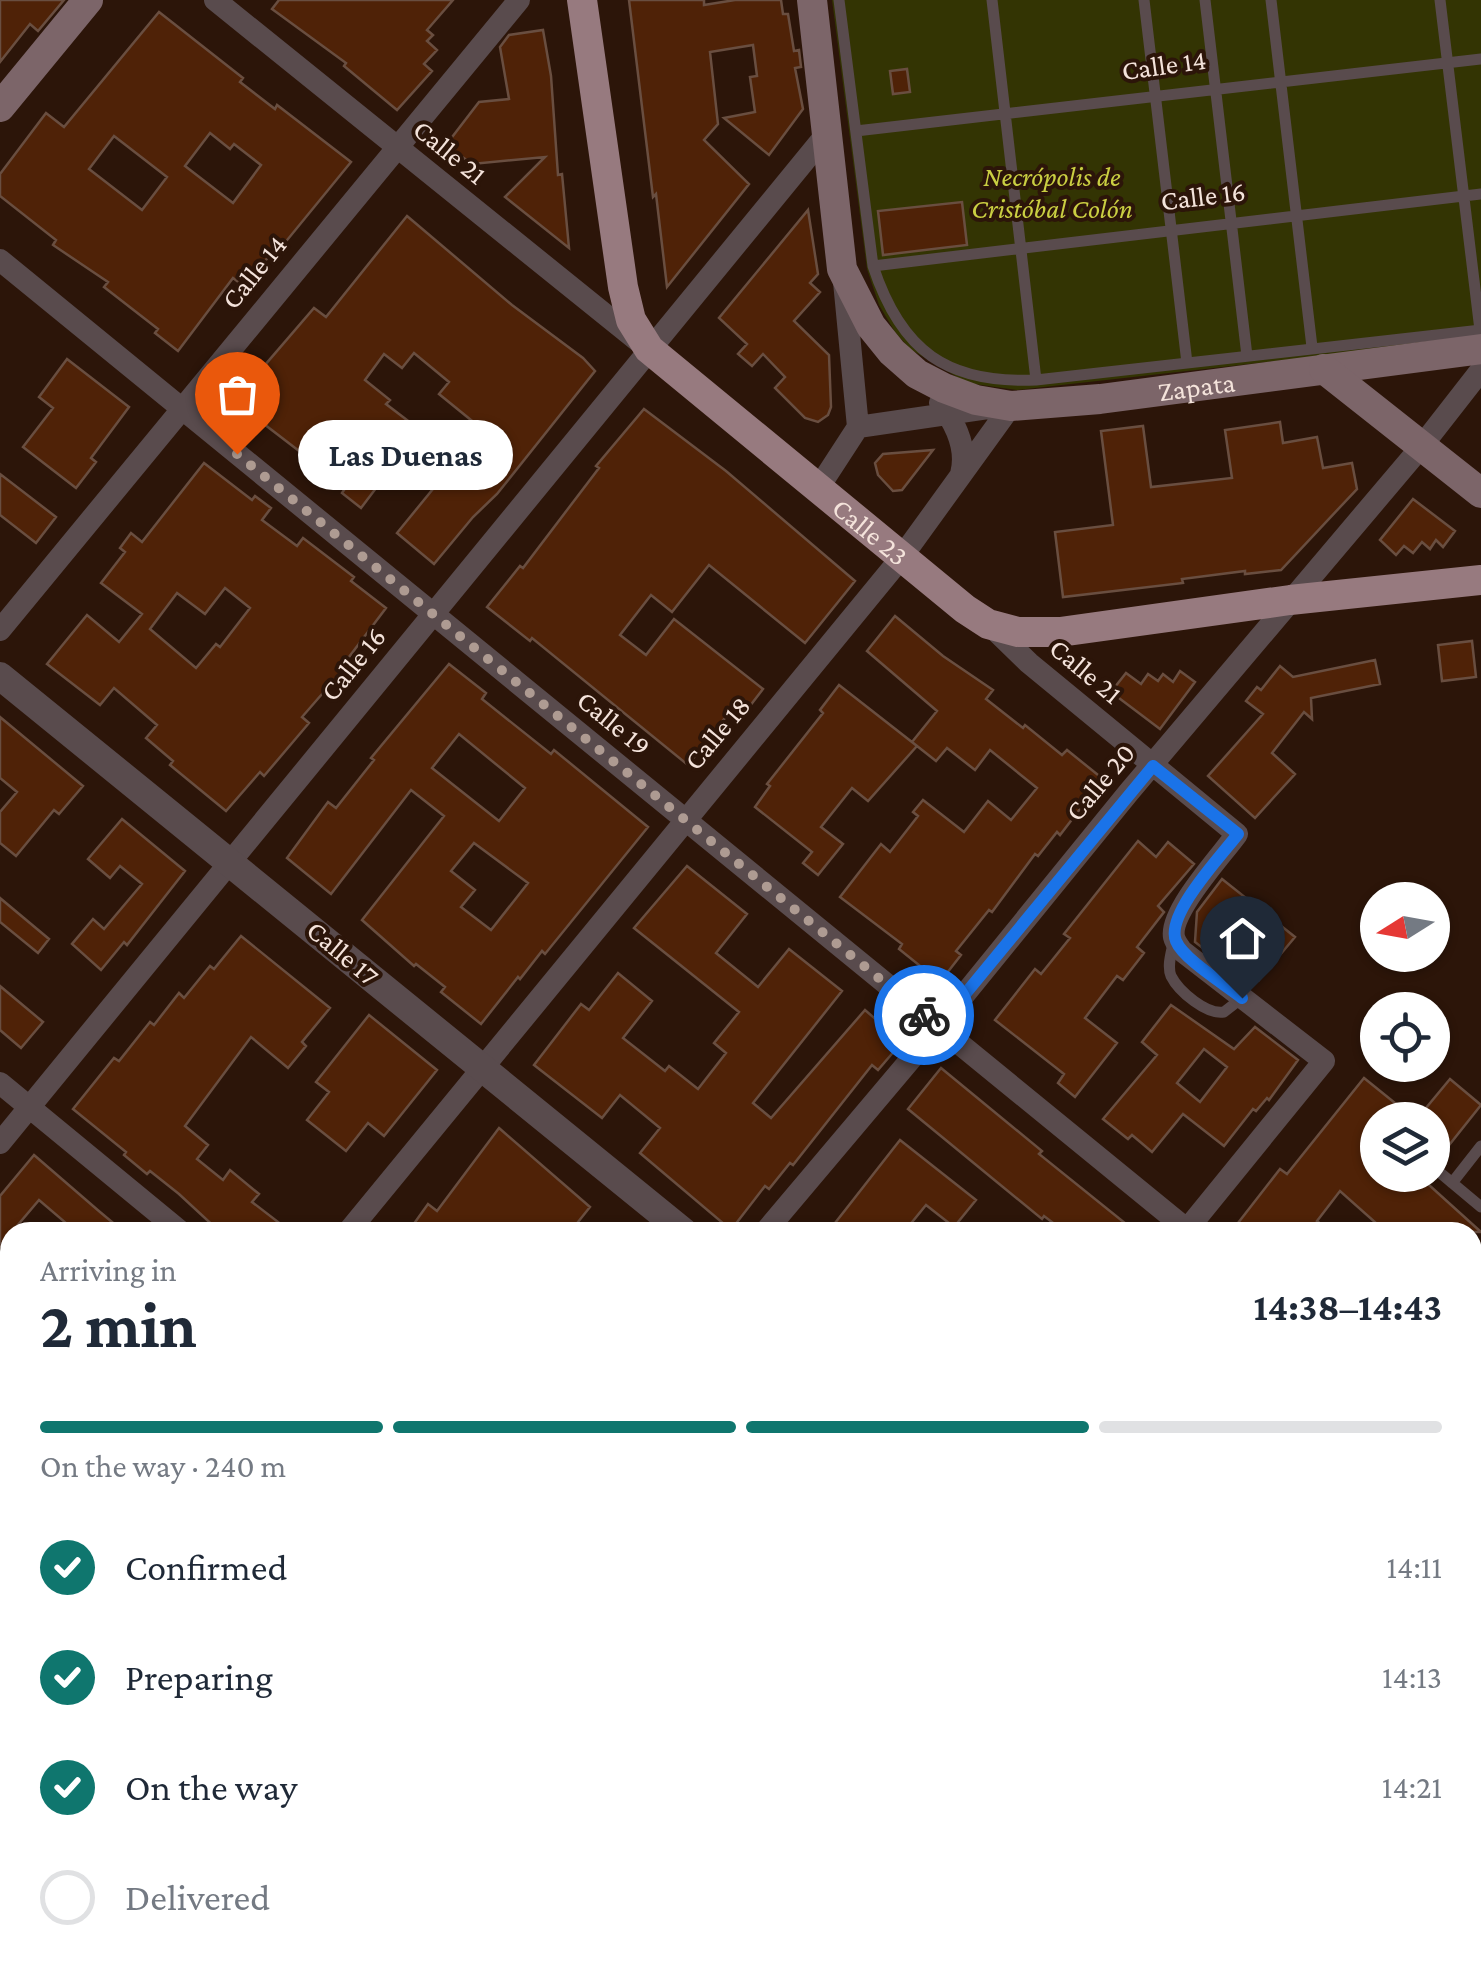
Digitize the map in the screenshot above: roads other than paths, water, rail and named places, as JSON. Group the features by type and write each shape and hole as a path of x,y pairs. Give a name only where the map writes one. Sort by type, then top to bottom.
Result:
{"main road":[{"path":"0,107 88,0"},
{"name":"Calle 23","path":"582,0 620,272 631,320 649,349 820,487 946,596 988,624 1018,632 1060,632 1290,600 1481,580"},
{"name":"Zapata","path":"812,0 842,131 858,267 871,326 920,366 976,400 1011,406 1100,399 1318,358 1481,349"},
{"path":"1318,358 1481,494"}],"street":[{"name":"Calle 21","path":"215,0 649,349"},
{"name":"Calle 14","path":"0,630 519,0"},
{"name":"Calle 16","path":"0,1143 649,349 842,131"},
{"name":"Calle 19","path":"0,260 1176,1222"},
{"path":"820,487 858,427 858,267"},
{"path":"920,366 964,446 960,478"},
{"name":"Calle 20","path":"773,1222 1481,370"},
{"path":"858,427 1011,406"},
{"name":"Calle 18","path":"356,1222 901,558 1011,406"},
{"name":"Calle 21","path":"988,624 1029,663 1238,834 1181,910 1174,940 1182,951 1324,1061 1196,1222"},
{"name":"Calle 17","path":"0,676 672,1222"},
{"path":"0,1083 169,1222"}],"lane":[{"path":"839,0 842,131"},
{"path":"992,0 1036,380"},
{"path":"1144,0 1187,364"},
{"path":"1205,0 1248,356"},
{"path":"1271,0 1296,215 1318,358"},
{"path":"920,366 1001,381 1036,380 1248,356 1318,358 1480,330 1440,0"},
{"name":"Calle 14","path":"842,131 1481,59"},
{"name":"Calle 16","path":"858,267 1481,194"},
{"path":"1481,1146 1452,1183 1481,1207"}],"place":[{"name":"Las Duenas","path":"237,454"}],"park label":[{"name":"Necrópolis de Cristóbal Colón","path":"1052,192"}]}
